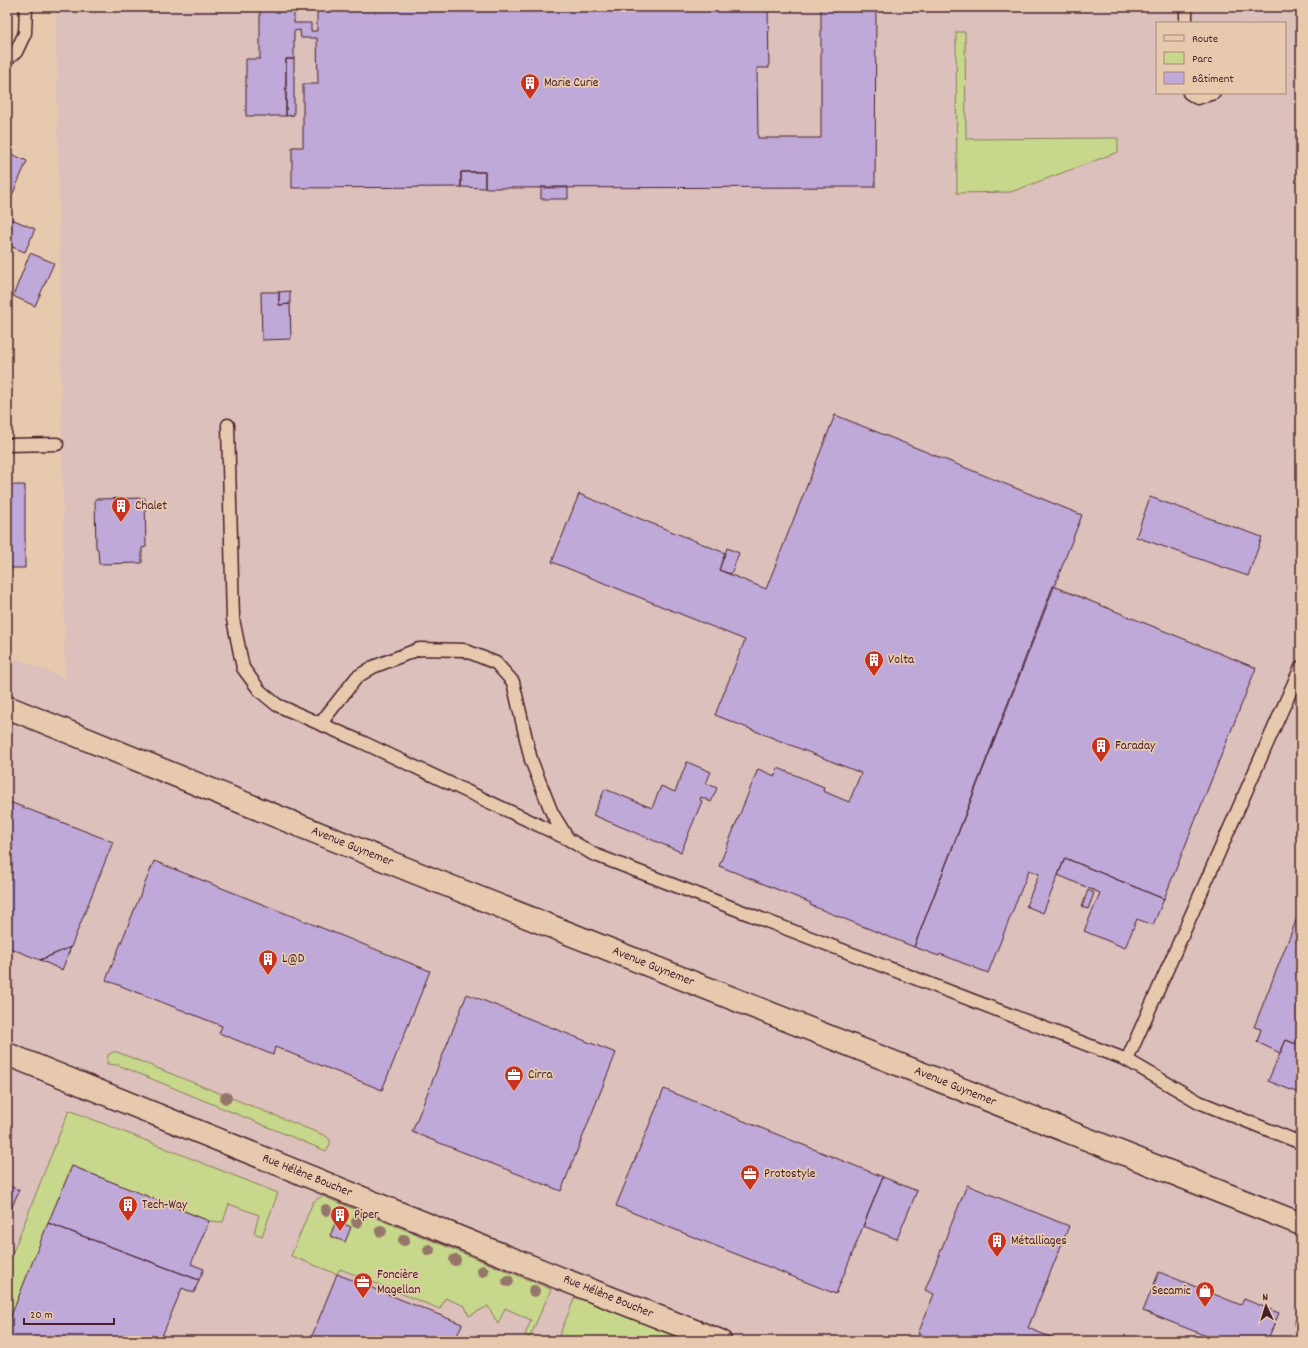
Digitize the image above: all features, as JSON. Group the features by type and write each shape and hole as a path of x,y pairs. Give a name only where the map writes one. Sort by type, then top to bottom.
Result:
{"street":[{"name":"Avenue Guynemer","path":"7,707 422,875 1301,1224"},
{"name":"Rue Hélène Boucher","path":"7,1054 523,1263 720,1341"}],"lane":[{"path":"7,59 16,52 26,33 26,7"},
{"path":"1186,7 1186,22"},
{"path":"1191,94 1197,98 1211,94"},
{"path":"228,425 233,619 243,668 260,690 277,705 568,839 592,854 1127,1060 1199,1102 1301,1142"},
{"path":"7,445 56,444"},
{"path":"320,724 357,677 373,667 419,649 464,650 496,663 513,682 531,760 552,813 568,839"},
{"path":"1127,1060 1301,667"}],"shaded area":[{"path":"56,7 1301,7 1301,1341 7,1341 7,655 65,678"}],"green space":[{"path":"956,32 965,32 966,139 1118,138 1118,152 1011,192 957,193"},
{"path":"113,1052 117,1052 326,1136 330,1140 330,1144 326,1151 118,1065 107,1064 108,1055"},
{"path":"69,1110 278,1193 262,1236 254,1233 259,1215 229,1204 223,1222 209,1221 72,1166 7,1326 7,1267"},
{"path":"322,1196 551,1289 530,1337 525,1335 531,1320 505,1308 498,1324 488,1306 469,1316 465,1306 445,1298 440,1309 340,1269 337,1274 291,1256 313,1202"},
{"path":"575,1297 688,1341 557,1341"}],"building":[{"name":"Marie Curie","path":"260,7 294,7 294,23 311,23 311,31 317,31 317,7 768,7 769,68 757,68 758,138 821,138 821,7 876,7 875,187 485,188 485,172 461,172 461,187 292,188 292,147 303,147 303,84 318,84 317,38 301,38 300,30 294,31 294,59 286,59 286,116 246,116 246,59 260,59"},
{"path":"286,59 294,59 294,115 286,116"},
{"path":"7,152 27,161 7,207"},
{"path":"461,172 485,172 485,188 461,187"},
{"path":"541,187 568,187 568,199 541,199"},
{"path":"7,217 35,229 25,252 7,245"},
{"path":"30,253 54,263 35,306 13,296"},
{"path":"290,291 290,304 279,305 279,292"},
{"path":"261,292 279,292 279,305 290,304 291,339 262,340"},
{"name":"Volta","path":"835,415 1082,515 914,947 719,866 758,769 775,776 778,768 824,787 823,791 849,802 861,773 715,715 745,640 552,562 579,494 725,553 719,570 766,589"},
{"path":"7,485 25,485 25,568 7,568"},
{"path":"1150,497 1262,537 1248,576 1136,537"},
{"name":"Chalet","path":"145,498 146,547 142,548 142,563 99,564 98,549 96,548 95,499"},
{"path":"727,548 739,553 731,574 719,570"},
{"name":"Faraday","path":"1053,586 1256,668 1164,899 1065,858 1043,913 1026,906 1039,874 1029,870 988,973 940,954 939,956 914,947"},
{"path":"687,762 711,772 706,783 717,788 711,802 701,797 700,800 702,801 681,852 593,815 605,789 652,808 661,786 675,792"},
{"path":"7,801 113,842 71,947 40,960 7,947"},
{"path":"1065,858 1164,899 1153,925 1137,919 1125,948 1084,931 1100,893 1058,875"},
{"name":"L@D","path":"154,861 430,971 382,1090 275,1047 273,1055 219,1033 222,1026 106,980"},
{"path":"1088,890 1094,893 1088,909 1082,907"},
{"path":"1301,908 1301,1046 1286,1040 1280,1053 1257,1042 1261,1029 1254,1027"},
{"path":"71,947 62,970 40,960"},
{"name":"Cirra","path":"467,994 616,1053 561,1191 412,1132"},
{"path":"1286,1040 1301,1046 1301,1094 1268,1081"},
{"name":"Protostyle","path":"664,1089 883,1177 836,1294 616,1206"},
{"name":"Tech-Way","path":"72,1166 209,1221 191,1264 204,1269 199,1280 48,1223"},
{"path":"883,1177 917,1191 897,1239 863,1226"},
{"path":"7,1185 19,1190 7,1219"},
{"name":"Métalliages","path":"967,1185 1069,1226 1028,1328 1060,1341 936,1341 918,1334 934,1294 925,1290"},
{"name":"Piper","path":"336,1221 351,1227 345,1242 330,1236"},
{"path":"48,1223 199,1280 194,1293 182,1288 160,1341 7,1341 7,1326"},
{"name":"Secamic","path":"1159,1272 1241,1305 1244,1299 1279,1313 1267,1341 1219,1341 1143,1311"},
{"name":"Foncière Magellan","path":"337,1274 462,1324 455,1341 310,1341"},
{"path":"1298,1315 1301,1316 1301,1328 1294,1325"}],"place":[{"name":"Marie Curie","path":"530,100"},
{"name":"Chalet","path":"121,523"},
{"name":"Volta","path":"874,677"},
{"name":"Faraday","path":"1101,763"},
{"name":"L@D","path":"268,976"},
{"name":"Cirra","path":"514,1092"},
{"name":"Protostyle","path":"750,1191"},
{"name":"Tech-Way","path":"128,1222"},
{"name":"Piper","path":"340,1232"},
{"name":"Métalliages","path":"997,1258"},
{"name":"Foncière Magellan","path":"363,1299"},
{"name":"Secamic","path":"1205,1308"}]}
